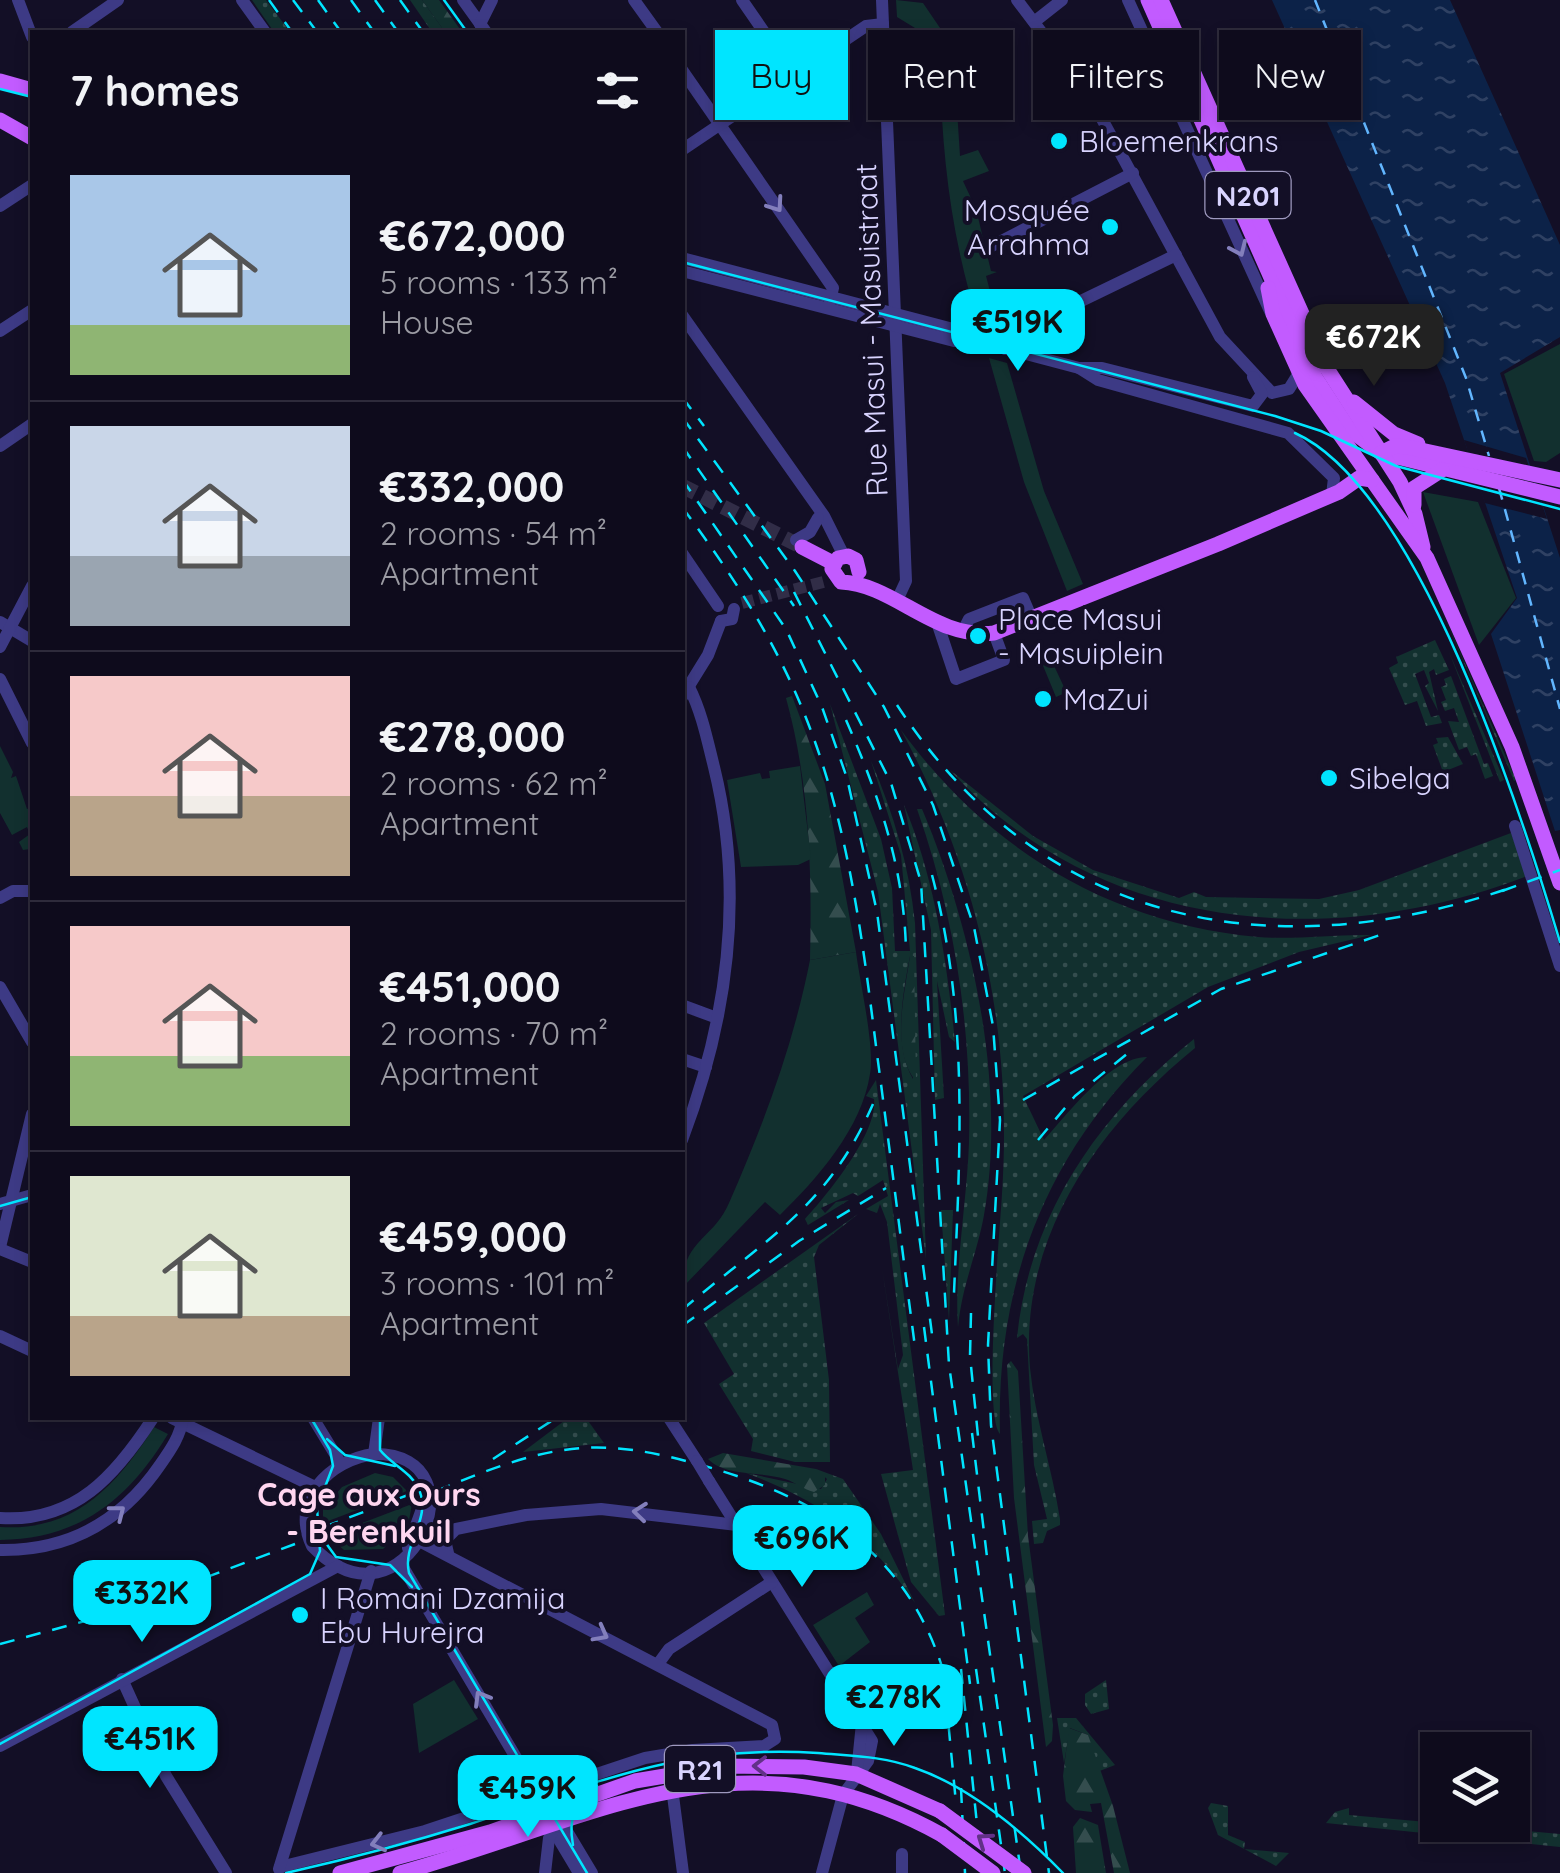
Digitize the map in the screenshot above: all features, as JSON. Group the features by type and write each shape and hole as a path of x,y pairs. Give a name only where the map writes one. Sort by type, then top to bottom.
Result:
{"main road":[{"name":"N201","path":"1148,0 1316,377 1363,436"},
{"name":"N201","path":"1161,0 1308,330 1363,436"},
{"path":"0,81 30,89"},
{"path":"0,120 30,137"},
{"name":"N201","path":"1266,268 1273,314 1299,373 1330,425 1385,476 1415,514 1426,556"},
{"path":"1339,388 1381,424 1430,451 1474,470 1560,497"},
{"path":"1363,436 1381,454 1385,476"},
{"path":"1381,454 1395,446 1430,451"},
{"path":"1381,454 1385,476"},
{"path":"1415,514 1414,488 1442,470"},
{"path":"799,543 938,625 994,633 1218,544 1332,495 1360,478 1442,470 1557,477"},
{"name":"N201","path":"1385,476 1421,538"},
{"name":"N201","path":"1385,476 1426,556 1512,747 1560,884"},
{"path":"1218,544 1348,496 1385,476"},
{"path":"836,567 856,560 856,576"},
{"path":"893,598 964,631"},
{"name":"R21","path":"340,1873 548,1826 672,1772 725,1766 784,1766 856,1774 940,1811 1024,1873"},
{"name":"R21","path":"400,1873 672,1788 748,1781 797,1784 900,1813 942,1835 993,1873"}],"street":[{"path":"18,0 30,31"},
{"path":"75,30 118,0"},
{"path":"242,0 258,30"},
{"path":"464,0 483,28"},
{"path":"483,28 492,0"},
{"path":"634,0 656,30"},
{"path":"742,0 763,30"},
{"name":"Rue Masui - Masuistraat","path":"882,0 906,581 893,598"},
{"path":"1017,0 1089,95 1220,337 1265,391 1290,389 1299,373"},
{"path":"1034,22 1062,0"},
{"path":"1128,0 1246,264 1273,314"},
{"path":"848,38 866,26 883,24"},
{"path":"685,74 833,288 830,302"},
{"path":"685,148 726,120"},
{"path":"986,249 1133,173"},
{"path":"0,206 30,185"},
{"path":"1005,349 1019,331 1176,255"},
{"path":"685,259 896,320 954,341 969,340 1079,368 1102,368 1254,406 1265,391"},
{"path":"685,271 830,302"},
{"path":"0,331 30,311"},
{"path":"685,319 818,514 836,567"},
{"path":"1079,368 1098,380 1288,433 1334,478 1332,495"},
{"path":"0,446 30,425"},
{"path":"799,543 810,532 818,514"},
{"path":"685,556 718,606 716,615 721,621"},
{"path":"0,647 5,625 30,589"},
{"path":"964,631 969,618 1023,598 1032,619"},
{"path":"718,606 738,606 732,619 721,621"},
{"path":"685,1131 706,1067 731,937 731,864 720,794 699,707 686,692 708,655 721,621"},
{"path":"5,625 30,640"},
{"path":"938,625 956,679 1004,660 994,633"},
{"path":"0,679 30,738"},
{"path":"1515,826 1560,966"},
{"path":"3,893 30,891"},
{"path":"0,987 30,1039"},
{"path":"685,1005 717,1018"},
{"path":"685,1060 706,1067"},
{"path":"30,1121 6,1202 0,1248 30,1261"},
{"path":"0,1336 30,1349"},
{"path":"0,1518 38,1516 80,1500 118,1470 152,1420"},
{"path":"0,1550 30,1550 78,1537 120,1511 180,1438 178,1420"},
{"path":"180,1420 315,1487"},
{"path":"314,1420 340,1464"},
{"path":"378,1420 378,1454 403,1470 420,1490 423,1510 400,1562"},
{"path":"670,1420 869,1729 872,1751 842,1795 822,1873"},
{"path":"378,1454 410,1466 424,1484 430,1516 421,1542 400,1562 371,1571 344,1568 316,1552 308,1538 306,1522 315,1487 340,1464 356,1457 378,1454"},
{"path":"356,1457 403,1470"},
{"path":"448,1553 445,1540 456,1529 551,1512 637,1511 736,1525"},
{"path":"279,1870 426,1831 659,1755 767,1746 775,1739 772,1726 421,1542"},
{"path":"304,1581 316,1552"},
{"path":"400,1562 538,1794 548,1826 546,1873"},
{"path":"0,1746 304,1581 344,1568"},
{"path":"344,1568 361,1594"},
{"path":"279,1870 371,1571"},
{"path":"658,1664 669,1649 772,1582"},
{"path":"122,1679 166,1776 226,1873"},
{"path":"672,1788 683,1873"},
{"path":"548,1826 579,1873"},
{"path":"548,1826 565,1828 592,1873"},
{"path":"902,1854 902,1873"}],"green space":[{"path":"252,0 266,0 288,30 273,30"},
{"path":"410,0 422,0 444,30 431,30"},
{"path":"422,0 439,0 461,30 444,30"},
{"path":"896,0 923,3 941,30 914,30 897,17"},
{"path":"942,120 958,120 960,156 978,150 989,171 963,181 976,209 991,271 997,272 986,276 1001,333 980,328 970,296 956,232"},
{"path":"1560,344 1560,453 1546,462 1534,461 1504,374"},
{"path":"989,358 1007,363 1044,491 1083,584 1067,591 1024,482"},
{"path":"1423,492 1478,502 1516,598 1479,645"},
{"path":"1442,611 1516,780 1514,781"},
{"path":"1435,640 1449,670 1436,675 1434,669 1429,672 1438,711 1425,686 1429,683 1424,670 1415,674 1431,717 1439,715 1442,723 1426,726 1417,701 1405,705 1389,668 1398,663 1396,657"},
{"path":"1449,652 1504,780 1500,782"},
{"path":"1048,653 1064,687 1065,693 1056,697 1039,656"},
{"path":"1451,676 1484,764 1488,763 1493,776 1485,779 1476,754 1471,756 1467,747 1459,750 1448,721 1459,722 1454,708 1445,711 1441,702 1446,700 1441,687 1446,685 1444,679"},
{"path":"792,696 825,784 856,952 810,960 808,828 786,698"},
{"path":"830,704 881,839 892,888 895,951 910,951 901,855 871,761 893,821 909,881 915,923 926,1259 878,892","holes":["910,956 914,957 913,1079 903,1051 901,1019"]},
{"path":"901,730 973,811 1056,873 1103,897 1203,929 1258,937 1371,935 1299,952 1208,987 1023,1096 1044,1140 1104,1077 1119,1066 1147,1057 1080,1139 1033,1230 1017,1278 1007,1328 1000,1434 995,1420 993,1360 1004,1133 995,1013 970,897 951,840"},
{"path":"1448,737 1463,764 1443,772 1433,745 1438,743 1436,738"},
{"path":"0,746 13,772 11,778 16,776 27,809 30,808 30,834 27,827 12,835 0,813"},
{"path":"800,766 811,859 798,865 741,867 727,780 760,773 762,779 770,778 769,771"},
{"path":"950,770 1033,836 1093,870 1179,898 1194,892 1206,897 1319,899 1359,890 1511,833 1527,876 1451,900 1374,914 1296,919 1220,913 1145,895 1075,866 1009,824"},
{"path":"904,805 924,862 938,922 955,1042 949,1037 937,981 944,1098 935,1100 931,930"},
{"path":"917,809 922,809 956,904 970,955 988,1061 990,1165 984,1215 958,1327 969,1143 964,1016 942,890"},
{"path":"30,834 30,849 23,850 19,842"},
{"path":"856,952 871,1062 858,1114 823,1169 780,1215 765,1202 685,1285 688,1259 729,1203 754,1143 786,1054 810,960"},
{"path":"910,956 914,956 916,1081 908,1069 901,1038"},
{"path":"1194,1039 1195,1048 1127,1113 1097,1149 1052,1230 1038,1274 1030,1320 1030,1368 1060,1525 1047,1531 1043,1543 1034,1544 1032,1521 1047,1519 1034,1465 1027,1339 1023,1334 1017,1338 1036,1250 1074,1170 1099,1134 1160,1068"},
{"path":"876,1080 945,1615 939,1616 911,1582 881,1474 913,1470 882,1268 898,1369 903,1355 887,1222 880,1204 877,1213 866,1209 888,1196 883,1180 858,1196 853,1193 821,1208 825,1213 836,1202 849,1200 808,1225 805,1219 860,1146 873,1113 874,1099 866,1096"},
{"path":"941,1210 953,1210 949,1320"},
{"path":"858,1214 819,1245 814,1257 829,1380 830,1462 795,1462 751,1451 753,1439 719,1384 734,1374 704,1323"},
{"path":"1011,1361 1018,1371 1028,1536 1053,1725 1052,1741 1046,1747 1014,1498 1007,1365"},
{"path":"565,1420 587,1420 604,1443 523,1452"},
{"path":"154,1427 168,1434 136,1478 99,1511 54,1532 0,1540 0,1527 50,1522 91,1501 125,1468"},
{"path":"723,1453 816,1469 825,1474 825,1485 814,1492 785,1479 724,1469 708,1459"},
{"path":"816,1469 843,1479 881,1534 915,1603 881,1559 842,1524 798,1496 746,1473 821,1489 827,1479"},
{"path":"375,1473 393,1477 407,1491 323,1523 323,1509 342,1487"},
{"path":"412,1504 408,1526 383,1549 344,1550 328,1536"},
{"path":"867,1592 874,1605 855,1618 870,1642 839,1666 813,1625"},
{"path":"454,1680 478,1719 419,1753 413,1704"},
{"path":"1106,1680 1109,1709 1091,1714 1085,1705 1085,1694"},
{"path":"1057,1718 1076,1718 1115,1765 1097,1772 1088,1735 1070,1728 1064,1763"},
{"path":"1069,1728 1088,1735 1113,1806 1130,1873 1114,1873 1101,1803 1090,1804 1092,1812 1075,1810 1066,1801 1063,1776"},
{"path":"1211,1803 1228,1806 1228,1835 1245,1842 1244,1849 1218,1835 1208,1808"},
{"path":"1349,1808 1349,1815 1420,1821 1420,1833 1326,1823 1335,1812"},
{"path":"1080,1818 1098,1825 1106,1873 1076,1873 1073,1827"},
{"path":"1530,1831 1560,1834 1560,1847 1511,1842 1530,1842"},
{"path":"1244,1849 1289,1853 1276,1866"}],"water":[{"path":"1272,0 1450,0 1560,245 1560,337 1500,373 1560,558 1560,830 1555,831 1491,634 1517,598 1445,383 1326,120 1361,120 1361,30 1286,30"}],"pier":[{"path":"1464,440 1526,458 1547,519 1485,503"}],"ferry route":[{"path":"1315,0 1466,378 1489,456"},
{"path":"1499,488 1560,709"}],"tunnel":[{"path":"685,488 802,547"},
{"path":"742,603 827,581"}],"tram line":[{"path":"444,0 466,30"},
{"path":"0,89 30,96"},
{"path":"685,263 1275,416 1321,431 1396,466 1560,509"},
{"path":"1295,433 1340,466 1383,518 1423,585 1492,740 1560,942"},
{"path":"0,1206 30,1198"},
{"path":"0,1744 310,1574 320,1551 317,1508 333,1466 330,1450 312,1420"},
{"path":"380,1420 380,1450 411,1478 422,1500 420,1521 409,1552 409,1573 587,1873"},
{"path":"327,1439 345,1455 395,1466"},
{"path":"320,1535 336,1557 390,1565 412,1587"},
{"path":"286,1873 424,1838 640,1770 680,1761 768,1752 879,1759 936,1776 995,1812 1063,1873"},
{"path":"573,1845 575,1811 583,1797 597,1786"}],"railway":[{"path":"269,0 291,30"},
{"path":"293,0 316,30"},
{"path":"318,0 340,30"},
{"path":"351,0 373,30"},
{"path":"375,0 397,30"},
{"path":"400,0 422,30"},
{"path":"685,401 704,426"},
{"path":"685,421 795,571 884,707 933,805 974,927 993,1026 1000,1120 988,1345 991,1425 1049,1873"},
{"path":"685,450 794,606"},
{"path":"685,483 786,629 822,707 847,778 877,912 933,1342"},
{"path":"685,511 733,579 777,655 802,708 831,792 859,922 915,1347"},
{"path":"794,592 891,783 921,882 949,1365 1021,1873"},
{"path":"897,705 955,780 1021,839 1092,882 1169,910 1251,924 1336,925 1424,912 1513,887"},
{"path":"846,720 888,832 900,890 906,950"},
{"path":"1502,891 1560,870"},
{"path":"932,875 944,927 957,1031 959,1135 954,1293"},
{"path":"1023,1100 1221,989 1389,932"},
{"path":"1038,1140 1075,1096 1127,1054"},
{"path":"685,1308 814,1197 855,1140 873,1104"},
{"path":"685,1324 799,1241 886,1188"},
{"path":"971,1313 970,1356 979,1446"},
{"path":"924,1327 970,1684"},
{"path":"493,1459 553,1420"},
{"path":"972,1433 987,1557"},
{"path":"436,1491 525,1458 597,1447 661,1455 708,1467 799,1501 837,1524 870,1551 899,1583 922,1620 941,1663 954,1713"},
{"path":"324,1527 408,1495"},
{"path":"0,1644 100,1617 295,1544"},
{"path":"961,1669 982,1873"},
{"path":"976,1669 1005,1873"},
{"path":"946,1699 956,1803"},
{"path":"961,1788 965,1873"}],"place":[{"name":"Bloemenkrans","path":"1059,141"},
{"name":"Mosquée Arrahma","path":"1110,227"},
{"name":"Place Masui - Masuiplein","path":"978,636"},
{"name":"MaZui","path":"1043,699"},
{"name":"Sibelga","path":"1329,778"},
{"name":"I Romani Dzamija Ebu Hurejra","path":"300,1615"}],"district":[{"name":"Cage aux Ours - Berenkuil","path":"369,1512"}]}
